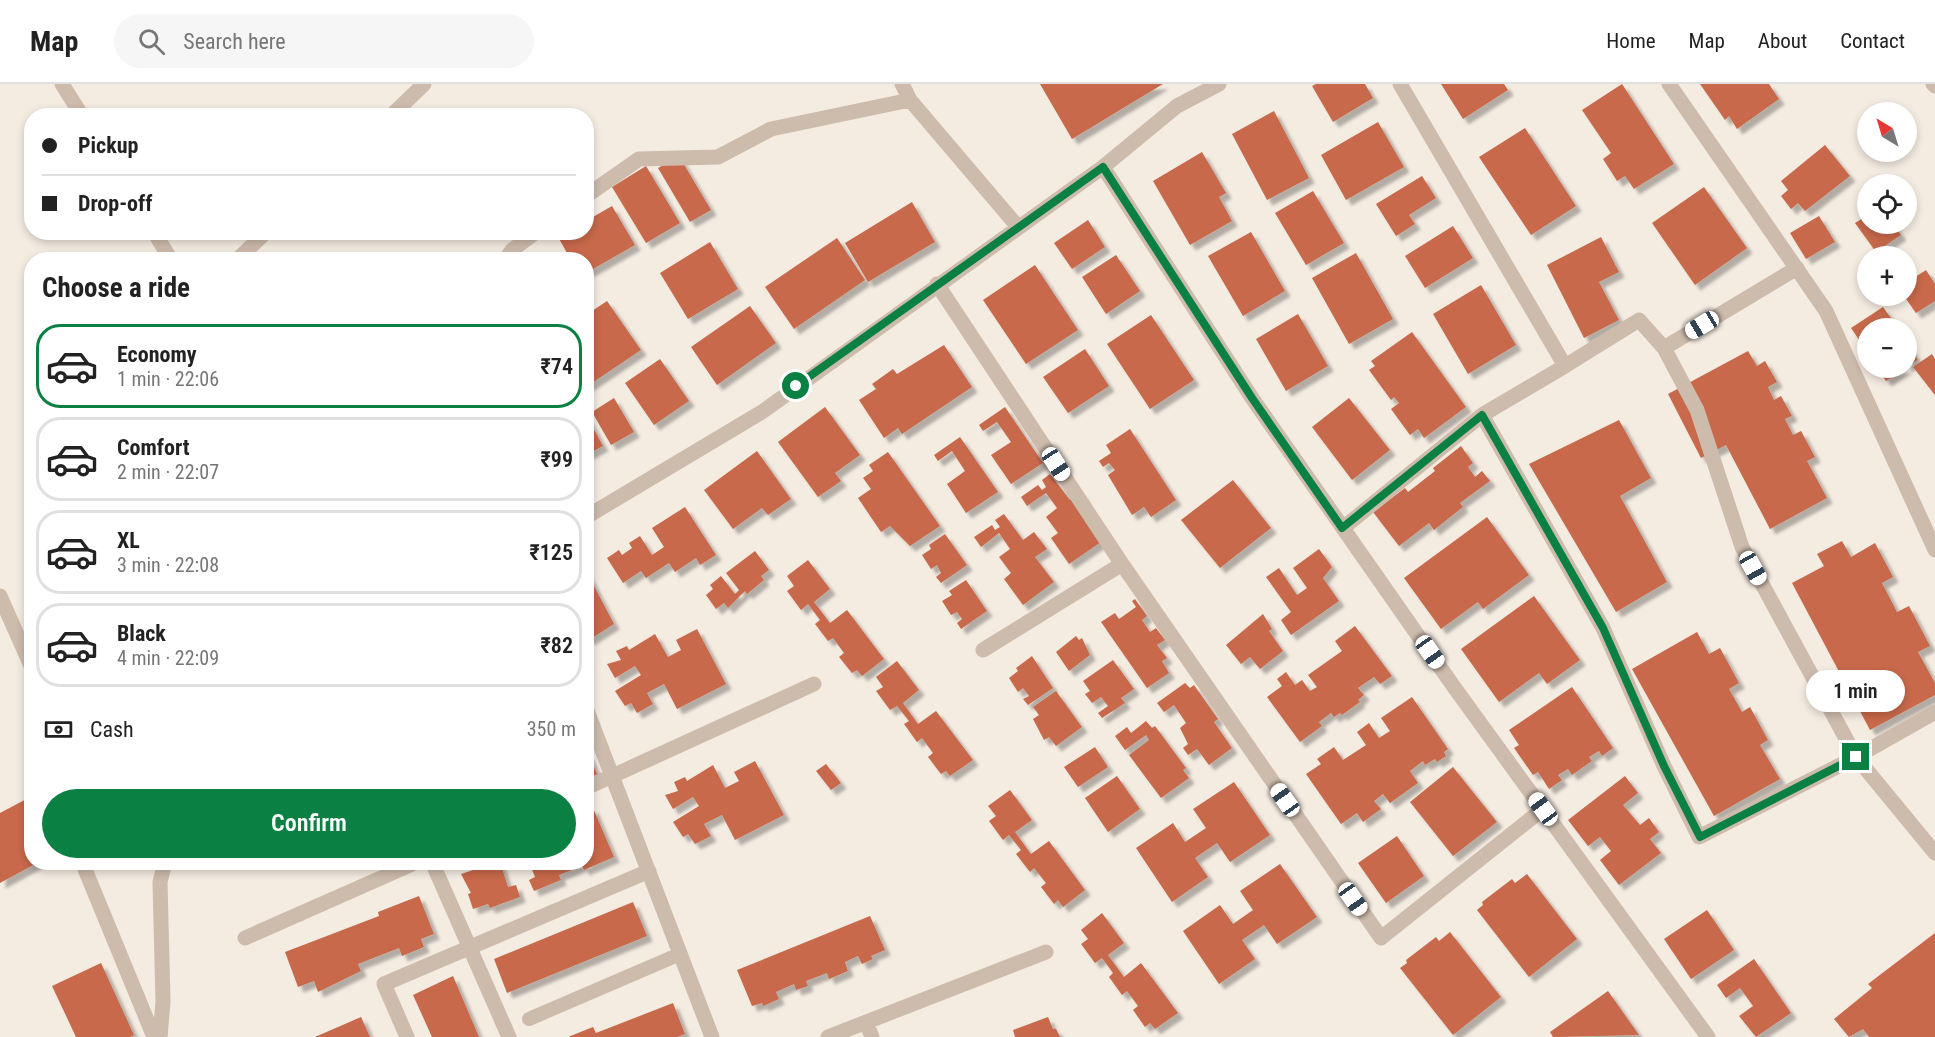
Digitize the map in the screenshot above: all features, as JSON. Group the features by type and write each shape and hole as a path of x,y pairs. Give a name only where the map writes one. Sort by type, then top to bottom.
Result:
{"street":[{"path":"62,84 77,108"},
{"path":"399,108 424,84"},
{"path":"902,84 910,100 1018,227"},
{"path":"594,512 762,412 937,284 1103,167 1177,106 1219,84"},
{"path":"1400,84 1565,366"},
{"path":"1669,84 1826,311 1935,550"},
{"path":"594,190 639,159 718,157 771,129 910,100"},
{"path":"1103,167 1252,398 1342,528 1708,1037"},
{"path":"245,252 258,240"},
{"path":"511,252 525,240"},
{"path":"1664,348 1797,268"},
{"path":"937,284 1122,564 1380,938 1543,809"},
{"path":"1342,528 1482,415 1639,320 1664,348 1697,410 1742,547 1856,757 1935,853"},
{"path":"1482,415 1603,628 1664,766 1700,837 1856,757 1935,712"},
{"path":"983,650 1122,564"},
{"path":"0,596 24,650"},
{"path":"594,784 814,684"},
{"path":"594,728 712,1037"},
{"path":"85,870 154,1037"},
{"path":"160,1037 163,1002 160,882 163,870"},
{"path":"245,938 399,870"},
{"path":"436,870 508,1037"},
{"path":"407,1037 384,984 649,871"},
{"path":"828,1037 1046,952"},
{"path":"866,1022 872,1037"}],"lane":[{"path":"529,1019 681,954"}],"building":[{"path":"1040,84 1163,84 1072,139"},
{"path":"1316,84 1365,84 1373,98 1333,122 1312,86"},
{"path":"1441,84 1504,84 1508,90 1463,119"},
{"path":"1622,84 1674,164 1634,189 1625,176 1617,181 1603,159 1611,153 1582,110"},
{"path":"1700,84 1769,84 1779,99 1737,129 1729,116 1725,120"},
{"path":"1274,111 1309,178 1267,200 1232,134"},
{"path":"1378,122 1404,167 1346,200 1321,155"},
{"path":"1525,128 1576,206 1531,235 1479,157"},
{"path":"1825,145 1850,176 1805,211 1798,203 1791,209 1781,196 1788,190 1781,181"},
{"path":"1202,152 1226,193 1219,197 1232,221 1190,245 1153,181"},
{"path":"679,156 711,210 690,222 658,168"},
{"path":"646,166 680,223 646,243 612,187"},
{"path":"1422,176 1436,198 1409,215 1415,224 1396,236 1376,204"},
{"path":"1704,187 1747,248 1695,285 1652,223"},
{"path":"1313,191 1344,243 1306,265 1275,213"},
{"path":"912,202 935,242 868,282 845,243"},
{"path":"612,206 635,245 594,268 594,252 566,252 560,240 594,240 594,216"},
{"path":"1819,216 1835,242 1806,259 1790,233"},
{"path":"1088,220 1105,247 1072,269 1054,243"},
{"path":"1453,226 1473,258 1425,288 1405,256"},
{"path":"1251,232 1285,291 1243,316 1208,256"},
{"path":"1863,234 1901,235 1885,246 1872,246"},
{"path":"1601,237 1619,272 1599,282 1619,320 1584,338 1547,265"},
{"path":"837,238 865,280 794,329 765,287"},
{"path":"710,242 738,289 688,319 660,273"},
{"path":"1356,253 1393,319 1349,344 1312,278"},
{"path":"1116,255 1140,291 1106,314 1082,277"},
{"path":"1035,265 1078,330 1026,364 983,300"},
{"path":"1926,270 1935,284 1935,301 1916,313 1911,306 1917,306 1917,276"},
{"path":"1481,285 1516,345 1468,374 1433,314"},
{"path":"607,301 641,350 594,382 594,310"},
{"path":"750,306 776,343 717,385 691,347"},
{"path":"1883,307 1891,318 1866,318"},
{"path":"1298,314 1328,366 1286,391 1256,339"},
{"path":"1151,315 1194,380 1150,409 1107,344"},
{"path":"1857,324 1857,337 1851,328"},
{"path":"1412,332 1466,407 1424,438 1418,429 1410,435 1391,409 1399,403 1394,397 1391,400 1369,370 1375,366 1371,361"},
{"path":"944,345 972,387 902,434 898,428 884,438 859,400 876,389 872,384 893,369 897,374"},
{"path":"1085,349 1109,386 1068,413 1043,377"},
{"path":"1748,351 1757,366 1765,361 1777,382 1768,387 1774,400 1781,396 1792,416 1785,419 1793,435 1801,431 1815,457 1807,461 1827,498 1770,529 1726,445 1701,458 1668,394"},
{"path":"1932,354 1935,359 1935,395 1917,372 1917,364"},
{"path":"660,359 689,401 654,425 625,383"},
{"path":"614,398 634,432 611,445 594,415 594,411"},
{"path":"1349,398 1390,450 1352,480 1312,427"},
{"path":"825,407 860,455 835,473 841,481 818,497 778,442"},
{"path":"1005,407 1043,463 1011,484 991,455 1011,442 997,422 983,431 979,425"},
{"path":"1619,420 1651,478 1620,496 1667,582 1616,612 1529,464"},
{"path":"1130,429 1176,500 1151,517 1144,507 1132,515 1108,475 1115,470 1109,463 1103,467 1099,461 1111,453 1106,445"},
{"path":"594,430 603,446 594,451"},
{"path":"960,437 998,492 966,513 947,484 965,471 952,451 938,461 934,455"},
{"path":"1461,446 1473,463 1468,467 1475,477 1482,471 1490,481 1460,503 1463,507 1434,530 1429,523 1399,546 1373,512 1405,488 1408,492 1435,471 1433,468"},
{"path":"757,451 791,499 768,515 762,508 733,529 704,490"},
{"path":"888,452 940,526 910,546 890,526 881,532 858,498 871,489 863,478 873,471 869,465"},
{"path":"1050,474 1070,500 1081,492 1101,542 1069,564 1051,538 1058,533 1046,517 1057,508 1046,493 1027,506 1021,497 1038,485 1042,490 1046,487 1042,480"},
{"path":"1233,480 1271,528 1220,568 1181,520"},
{"path":"685,507 716,555 700,565 696,558 675,572 669,563 646,578 641,571 623,583 607,558 619,550 622,555 632,548 629,543 640,536 652,555 664,547 652,528"},
{"path":"1004,514 1023,540 1034,532 1047,549 1035,557 1054,582 1023,605 1004,579 1011,573 999,557 1010,549 999,533 981,547 974,537 992,525 995,530 1000,527 995,520"},
{"path":"1487,517 1529,575 1483,609 1478,602 1441,629 1404,578"},
{"path":"945,534 967,565 941,583 936,577 941,573 937,565 931,569 922,555 931,549 929,545"},
{"path":"1842,541 1851,557 1875,543 1893,577 1882,583 1897,612 1909,606 1930,646 1918,652 1935,683 1935,695 1870,730 1792,583 1824,566 1817,554"},
{"path":"1319,549 1332,567 1323,578 1339,601 1291,635 1281,620 1291,612 1266,577 1279,568 1297,595 1307,588 1293,568"},
{"path":"755,551 769,570 761,576 764,580 747,594 745,591 728,608 724,603 716,609 706,595 713,589 710,585 721,576 735,594 739,590 726,573"},
{"path":"808,560 830,589 814,602 830,623 847,610 884,659 862,676 857,670 852,673 839,657 844,653 833,638 828,641 815,624 820,620 808,604 801,610 787,591 794,586 787,576"},
{"path":"966,580 987,611 961,629 957,623 962,619 957,612 951,615 942,601 952,595 949,591"},
{"path":"594,586 614,624 594,637"},
{"path":"1534,596 1580,660 1547,684 1539,673 1499,702 1461,649"},
{"path":"1135,599 1147,616 1142,620 1150,632 1156,628 1165,640 1157,645 1167,658 1162,661 1169,673 1147,688 1101,622 1115,613 1119,619 1136,607 1132,601"},
{"path":"1263,614 1272,629 1269,631 1283,651 1260,669 1250,657 1241,664 1226,645"},
{"path":"1355,626 1392,676 1380,684 1374,677 1358,688 1364,695 1358,700 1360,702 1342,715 1340,713 1334,717 1331,713 1319,722 1322,726 1300,742 1267,697 1282,686 1277,679 1286,672 1295,685 1302,680 1310,691 1317,687 1308,675 1342,651 1335,641"},
{"path":"697,629 726,684 677,709 664,684 647,693 653,704 637,713 631,703 625,706 615,691 641,675 635,666 615,678 607,664 621,660 616,651 627,646 629,650 655,634 668,657 681,650 676,640"},
{"path":"1697,632 1709,654 1720,648 1739,683 1729,689 1742,712 1750,707 1768,740 1760,745 1780,779 1714,816 1632,669"},
{"path":"1076,636 1079,640 1082,638 1090,655 1069,671 1056,652"},
{"path":"1032,656 1053,688 1028,705 1023,699 1029,696 1023,688 1018,692 1009,678 1018,671 1016,668"},
{"path":"1113,660 1134,689 1121,698 1125,703 1102,718 1098,713 1108,706 1101,697 1092,703 1085,694 1090,691 1083,681"},
{"path":"897,661 919,690 903,703 918,724 936,711 973,760 950,776 946,771 941,774 928,757 933,753 922,738 917,742 904,724 909,721 897,706 890,710 876,691 883,687 876,677"},
{"path":"1185,683 1190,688 1194,685 1218,719 1214,722 1232,748 1209,765 1197,749 1188,755 1183,748 1188,744 1180,728 1186,723 1174,705 1164,712 1157,703"},
{"path":"1572,687 1613,748 1602,756 1599,751 1589,757 1592,761 1572,775 1568,769 1558,775 1562,780 1549,789 1538,772 1533,775 1514,748 1519,745 1509,730"},
{"path":"1056,691 1082,727 1056,746 1049,737 1044,740 1033,719 1039,715 1033,707"},
{"path":"1412,697 1448,749 1444,752 1446,756 1437,762 1435,759 1425,765 1423,761 1410,771 1418,783 1390,803 1383,794 1374,801 1381,809 1363,822 1357,813 1341,824 1306,774 1321,764 1317,759 1334,747 1343,760 1366,745 1357,732 1369,723 1379,738 1390,731 1381,718"},
{"path":"1146,721 1152,728 1155,726 1186,768 1183,770 1189,778 1161,798 1129,755 1149,740 1146,735 1125,750 1115,736 1127,727 1131,733"},
{"path":"1095,747 1108,767 1078,787 1064,767"},
{"path":"755,761 784,815 735,840 722,815 704,824 711,836 695,844 688,834 683,837 673,822 699,806 693,797 673,809 665,795 678,791 674,782 685,777 687,781 713,765 725,788 739,781 734,772"},
{"path":"826,764 841,783 831,790 816,771"},
{"path":"1453,767 1497,822 1453,856 1410,802"},
{"path":"1117,776 1140,809 1108,832 1085,798"},
{"path":"1625,776 1638,793 1623,805 1640,825 1649,818 1659,832 1650,839 1661,853 1619,885 1600,860 1611,851 1600,837 1588,846 1568,820"},
{"path":"1234,782 1270,835 1230,862 1217,843 1195,858 1208,877 1172,902 1136,848 1173,823 1185,842 1206,828 1193,809"},
{"path":"1010,790 1032,820 1015,832 1031,854 1049,841 1085,890 1063,907 1058,900 1054,904 1041,887 1046,883 1034,868 1030,872 1016,854 1021,850 1009,835 1003,840 989,821 996,816 988,806"},
{"path":"24,800 24,870 0,883 0,813"},
{"path":"594,810 614,857 594,866"},
{"path":"1397,836 1424,876 1386,903 1358,863"},
{"path":"1280,864 1317,917 1277,944 1264,925 1242,940 1255,959 1219,984 1183,931 1220,905 1233,924 1253,910 1240,891"},
{"path":"473,870 503,870 508,887 516,885 520,897 490,908 488,904 473,909 468,894 471,893 461,874"},
{"path":"532,870 572,870 559,875 561,880 534,891 529,880 535,877"},
{"path":"1527,874 1577,939 1529,977 1477,910 1483,905 1482,902 1512,879 1515,883"},
{"path":"419,896 434,934 421,939 424,947 402,956 399,948 358,964 361,971 318,992 314,981 298,987 285,952 379,916 378,912"},
{"path":"633,902 647,936 507,993 494,959"},
{"path":"1707,910 1734,950 1691,979 1664,939"},
{"path":"1102,913 1124,943 1108,955 1124,977 1141,963 1178,1013 1155,1029 1150,1023 1145,1027 1133,1010 1138,1006 1127,991 1122,995 1109,977 1113,973 1102,958 1095,963 1081,944 1088,939 1081,930"},
{"path":"870,916 885,950 871,956 873,959 862,964 858,956 845,962 848,971 829,979 827,973 806,981 808,986 796,990 794,984 776,992 779,999 763,1006 762,1003 752,1006 737,970"},
{"path":"1450,932 1501,997 1453,1035 1400,968 1407,963 1406,960 1436,937 1439,941"},
{"path":"1935,933 1935,1037 1869,1037 1863,1029 1849,1037 1834,1019 1872,988 1868,984"},
{"path":"1754,959 1791,1013 1756,1037 1739,1016 1753,1006 1740,988 1726,998 1717,985"},
{"path":"101,963 134,1035 130,1037 76,1037 52,986"},
{"path":"453,976 479,1037 432,1037 413,995"},
{"path":"1608,991 1639,1035 1553,1037 1550,1032"},
{"path":"673,1003 685,1034 677,1037 568,1037 593,1027 596,1033"},
{"path":"361,1017 370,1037 315,1037"},
{"path":"1048,1017 1053,1029 1056,1029 1060,1037 1015,1037 1013,1030"}],"route":[{"path":"796,386 1103,167 1252,398 1342,528 1482,415 1564,555 1603,628 1664,766 1700,837 1856,757"}]}
